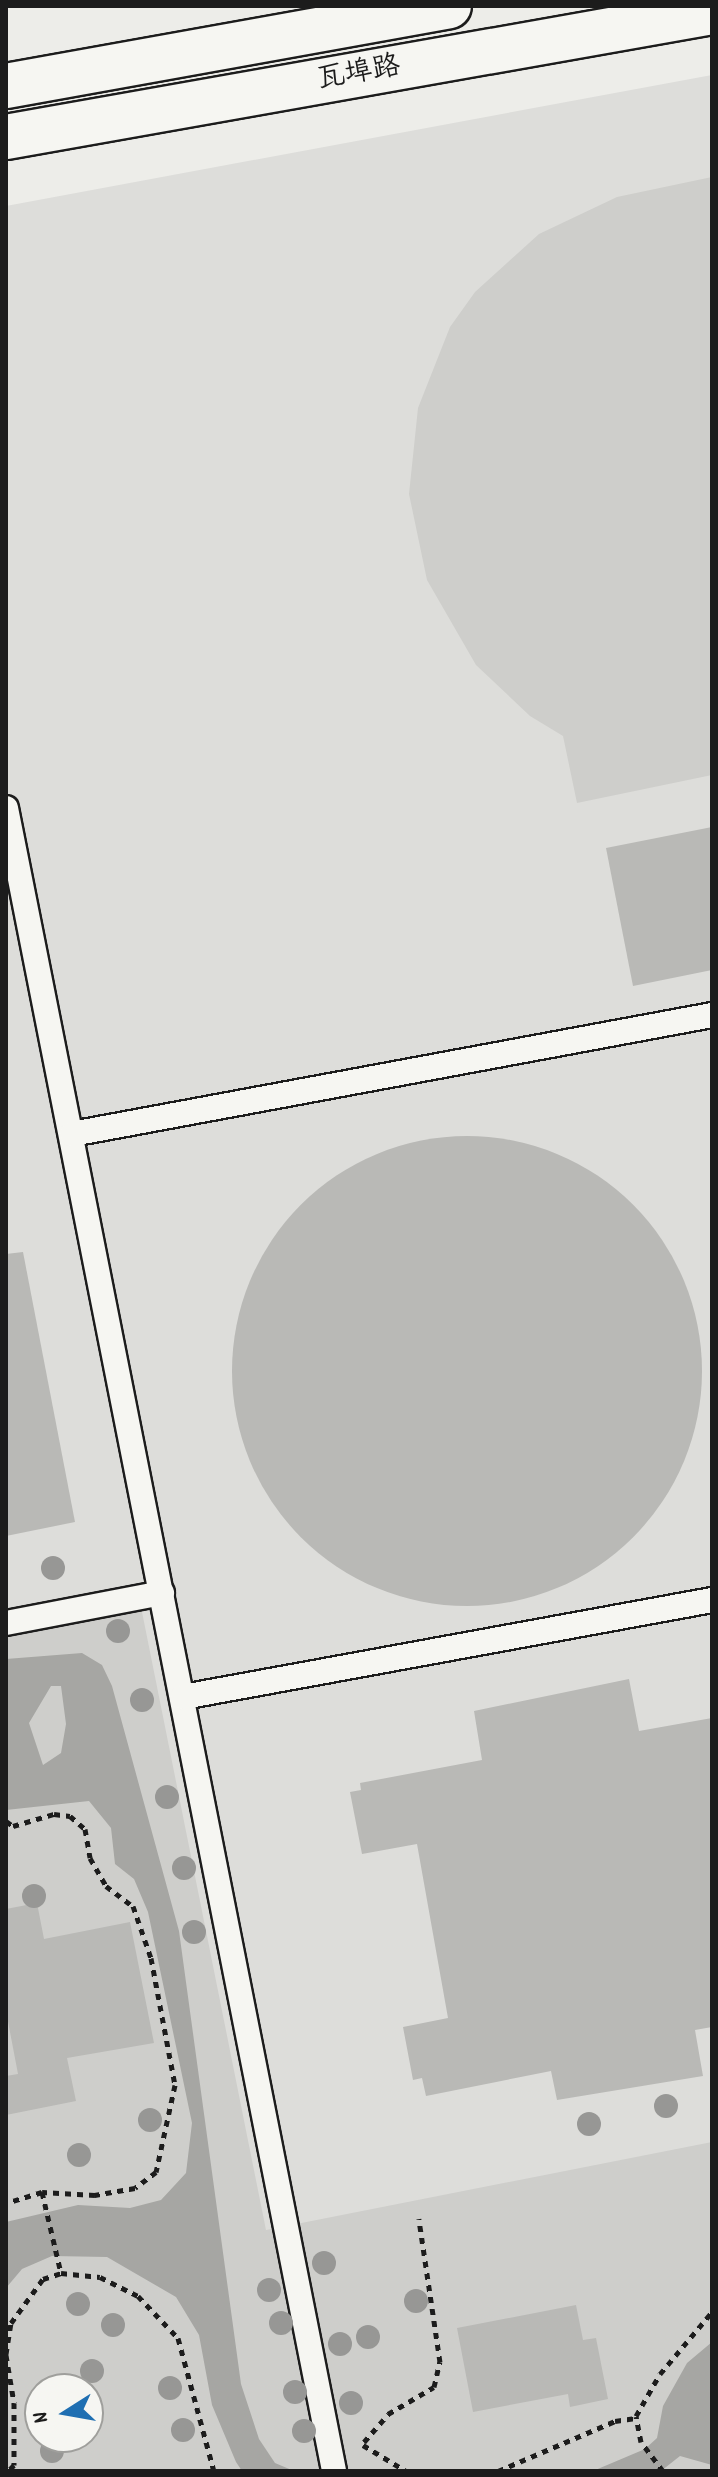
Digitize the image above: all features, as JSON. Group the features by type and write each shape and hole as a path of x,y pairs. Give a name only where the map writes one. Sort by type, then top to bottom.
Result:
{"street":[{"name":"瓦埠路","path":"6,86 449,6"},
{"name":"瓦埠路","path":"6,137 712,12"}],"lane":[{"path":"6,812 334,2471"},
{"path":"72,1134 712,1015"},
{"path":"6,1623 162,1593"},
{"path":"183,1697 712,1600"}],"path":[{"path":"6,1821 13,1826 54,1814 70,1816 85,1829 90,1858 106,1886 133,1906 138,1919 175,2085 156,2172 135,2188 109,2193 42,2192 6,2203"},
{"path":"42,2192 61,2273"},
{"path":"353,2453 388,2414 434,2387 440,2362 419,2219"},
{"path":"8,2471 14,2465 14,2403 6,2354 18,2312 43,2279 61,2273 100,2277 138,2296 178,2338 214,2471"},
{"path":"663,2471 641,2442 636,2418 660,2374 712,2312"},
{"path":"498,2471 615,2421 636,2418"},
{"path":"362,2444 406,2471"}],"shaded area":[{"path":"712,75 712,2471 6,2471 6,206"},
{"path":"712,177 712,775 577,803 563,736 530,716 476,665 427,580 409,494 418,408 450,327 475,292 539,234 617,197"},
{"path":"141,1607 266,2230 712,2142 712,2471 6,2471 6,1632"},
{"path":"82,1653 102,1665 112,1686 179,1931 241,2384 259,2439 275,2463 294,2471 242,2471 212,2405 199,2335 176,2297 107,2257 52,2256 22,2269 6,2288 6,2222 78,2205 130,2208 161,2200 186,2173 192,2123 148,1912 134,1879 115,1864 111,1828 89,1801 6,1810 6,1659","holes":["51,1686 61,1686 66,1724 61,1753 43,1765 29,1723"]},
{"path":"712,2342 712,2465 680,2456 661,2471 593,2471 645,2449 657,2438 663,2406 687,2363"}],"building":[{"path":"712,827 712,970 633,986 606,848"},
{"path":"467,1136 513,1140 557,1154 598,1176 633,1205 662,1240 684,1281 698,1325 702,1371 698,1417 684,1461 662,1502 633,1537 598,1566 557,1588 513,1602 467,1606 421,1602 377,1588 336,1566 301,1537 272,1502 250,1461 236,1417 232,1371 236,1325 250,1281 272,1240 301,1205 336,1176 377,1154 421,1140"},
{"path":"23,1252 75,1522 6,1536 6,1254"},
{"path":"629,1679 639,1731 712,1718 712,2027 695,2030 703,2076 557,2100 551,2071 426,2096 422,2078 413,2080 403,2027 448,2018 417,1844 362,1854 350,1792 361,1790 360,1783 482,1760 474,1711"},
{"path":"37,1903 44,1939 130,1922 154,2043 67,2058 76,2101 6,2115 6,2076 18,2074 6,2011 6,1909"},
{"path":"576,2305 583,2340 596,2338 608,2399 570,2407 568,2394 473,2412 457,2328"}]}
